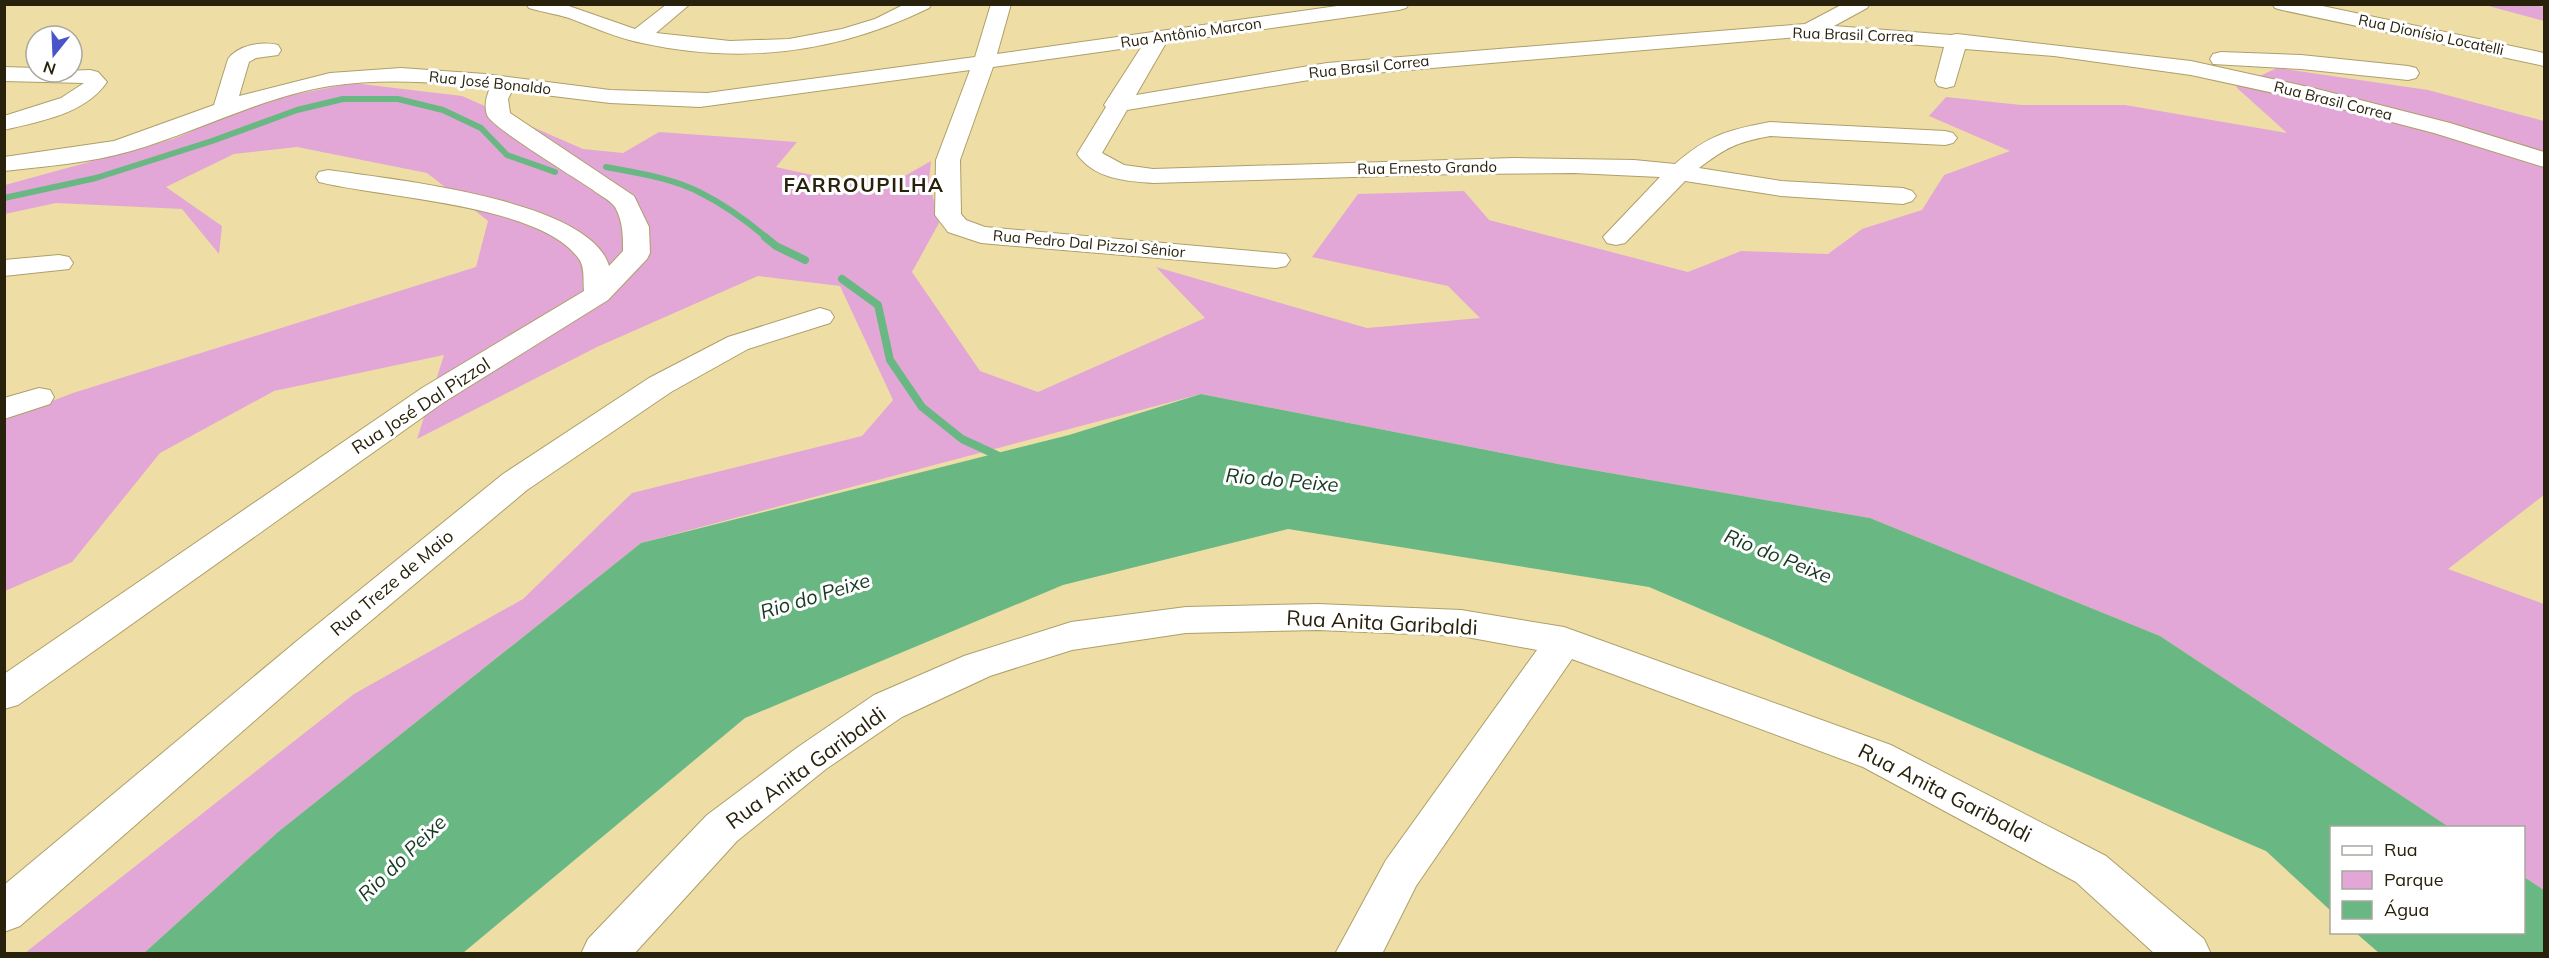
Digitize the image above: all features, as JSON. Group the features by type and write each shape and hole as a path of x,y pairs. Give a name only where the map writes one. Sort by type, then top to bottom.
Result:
{"street":[{"path":"536,4 572,13 639,36 694,46 753,49 805,44 878,25 922,4"},
{"path":"639,36 680,4"},
{"name":"Rua Pedro Dal Pizzol Sênior","path":"1001,4 984,62 948,160 948,215 957,226 981,235 1276,260"},
{"name":"Rua Antônio Marcon","path":"984,62 1399,4"},
{"path":"1809,30 1860,4"},
{"name":"Rua Dionísio Locatelli","path":"2282,4 2544,60"},
{"name":"Rua Brasil Correa","path":"1116,105 1327,70 1413,61 1809,30 1957,40 2124,58 2191,68 2317,96 2442,128 2544,160"},
{"name":"Rua Ernesto Grando","path":"1158,38 1116,105 1089,154 1112,171 1154,176 1467,166 1636,167 1680,172 1752,185 1818,192 1903,196"},
{"path":"1946,81 1957,40"},
{"path":"224,109 240,58 251,52 270,50"},
{"path":"2124,58 2290,62 2408,73"},
{"name":"Rua José Bonaldo","path":"4,164 92,153 136,142 259,96 304,84 359,76 428,76 632,97 693,100 747,95 984,62"},
{"path":"4,74 90,76 96,82 93,89 75,100 4,123"},
{"name":"Rua José Dal Pizzol","path":"4,694 434,395 598,294 637,253 636,227 625,201 565,159 521,133 500,116 497,99 503,84"},
{"path":"1616,237 1680,172 1722,142 1742,133 1770,129 1945,138"},
{"path":"328,177 482,204 534,217 574,236 588,251 594,259 598,294"},
{"path":"4,268 60,262"},
{"name":"Rua Treze de Maio","path":"4,912 311,650 515,482 660,385 738,343 820,317"},
{"path":"4,410 39,397"},
{"name":"Rua Anita Garibaldi","path":"604,954 722,828 803,765 888,706 977,666 1071,636 1186,620 1318,617 1461,623 1564,641 1877,756 2091,868 2188,954"},
{"path":"1358,954 1401,873 1564,641"}],"green space":[{"path":"2485,5 2544,7 2544,21"},
{"path":"2277,68 2428,90 2544,121 2544,495 2448,569 2544,604 2544,890 2525,878 2525,826 2447,826 2160,636 1870,518 1558,464 1201,394 641,543 278,832 144,953 25,953 354,694 523,599 632,493 862,436 893,400 840,286 758,276 597,347 417,439 444,355 274,391 160,453 72,562 5,591 5,419 73,393 476,267 488,221 427,173 297,147 234,154 166,187 222,226 219,254 182,209 56,203 5,214 5,185 173,139 267,100 353,83 462,96 583,149 623,153 659,132 797,142 776,167 880,190 931,161 929,180 939,223 912,272 980,371 1038,392 1205,318 1156,267 1367,328 1480,318 1448,286 1312,257 1358,194 1464,191 1489,220 1688,272 1741,251 1828,254 1862,229 1922,210 1944,175 2010,151 1929,116 1946,97 2021,105 2125,105 2287,133 2236,87"}],"water":[{"name":"Rio do Peixe","path":"1201,394 1558,464 1870,518 2160,636 2447,826 2330,826 2330,910 2266,851 1649,587 1288,529 1063,585 745,718 463,953 144,953 278,832 641,543 1069,435"},
{"path":"2525,878 2544,890 2544,953 2379,953 2357,934 2525,934"}],"waterway":[{"path":"4,198 96,178 212,141 297,110 343,99 398,99 443,110 481,128 507,155 555,172"},
{"path":"606,167 679,183 727,208 767,238"},
{"path":"765,237 776,246 805,260"},
{"path":"842,279 878,305 890,360 922,407 962,439 1003,458"}],"district":[{"name":"FARROUPILHA","path":"864,185"}]}
